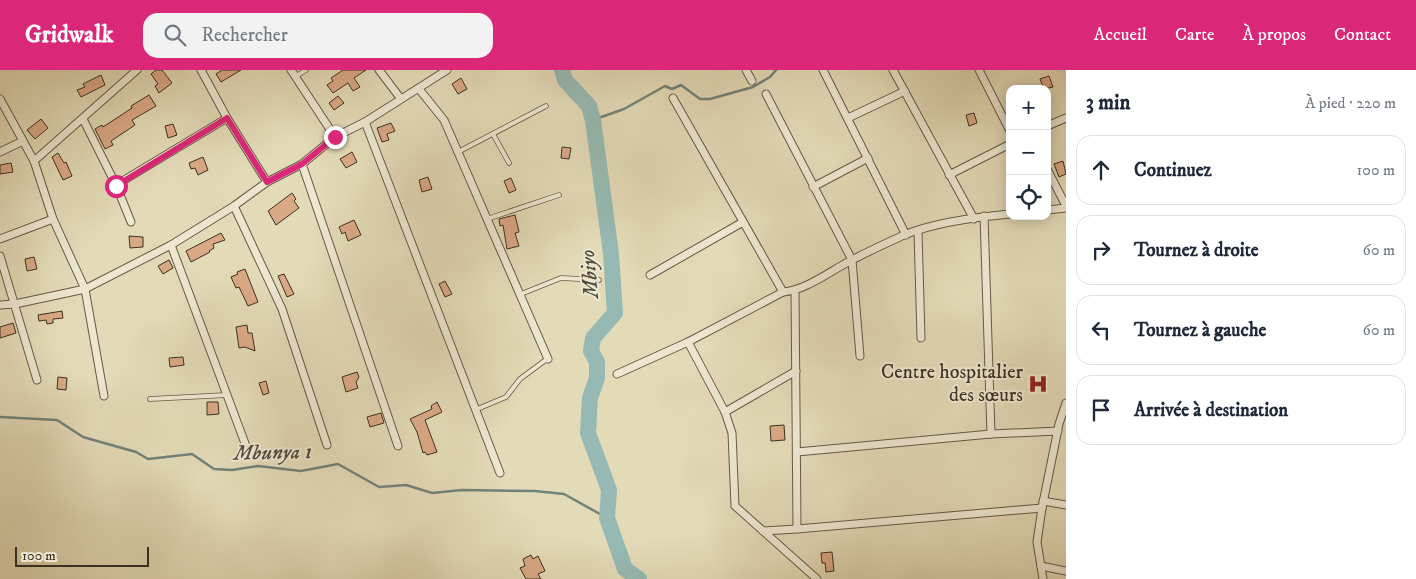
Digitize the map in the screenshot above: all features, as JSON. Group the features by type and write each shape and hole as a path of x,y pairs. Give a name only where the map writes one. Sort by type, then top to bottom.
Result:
{"street":[{"path":"34,161 137,70"},
{"path":"201,70 227,118 267,182"},
{"path":"379,70 401,99"},
{"path":"0,305 15,304 85,289 171,245 234,206 267,182 302,164 335,137 365,122 447,70"},
{"path":"746,70 752,81"},
{"path":"822,70 906,235"},
{"path":"894,70 974,219"},
{"path":"979,70 1009,130"},
{"path":"294,73 335,137"},
{"path":"419,89 444,120 548,359"},
{"path":"848,118 905,91"},
{"path":"766,94 852,260 860,356"},
{"path":"0,98 34,161 53,219 85,289 104,396"},
{"path":"673,98 783,292"},
{"path":"116,186 227,118"},
{"path":"1051,124 1066,118"},
{"path":"82,119 132,222"},
{"path":"365,122 500,473"},
{"path":"0,152 23,141"},
{"path":"949,175 1006,146"},
{"path":"813,187 868,158"},
{"path":"302,164 398,446"},
{"path":"1050,175 1066,207 1051,209"},
{"path":"234,206 282,309 327,444"},
{"path":"617,374 688,342 783,292 795,291 852,260 906,235 937,225 984,216 1006,214"},
{"path":"984,216 990,434"},
{"path":"0,239 53,219"},
{"path":"650,275 743,222"},
{"path":"918,231 921,338"},
{"path":"171,245 246,446"},
{"path":"0,256 37,380"},
{"path":"795,291 797,529"},
{"path":"688,342 725,412 732,433 735,506 818,579"},
{"path":"725,412 796,370"},
{"path":"1043,579 1037,542 1042,505 1066,403"},
{"path":"796,452 1061,427"},
{"path":"763,531 1042,505 1066,505"},
{"path":"1041,566 1066,571"}],"lane":[{"path":"294,73 306,70"},
{"path":"458,152 546,106"},
{"path":"493,134 509,163"},
{"path":"487,219 559,195"},
{"path":"520,294 561,278 599,280"},
{"path":"475,410 506,397 520,379 548,359"},
{"path":"150,399 227,396"}],"building":[{"path":"156,70 162,70 172,83 159,93 155,86 158,84 151,74"},
{"path":"222,70 241,70 221,82 216,74"},
{"path":"343,70 366,70 354,78 360,87 353,91 348,83 333,93 327,85 333,81 331,78"},
{"path":"101,75 105,85 81,97 77,90 85,87 83,84"},
{"path":"1049,76 1053,87 1051,87 1051,85 1042,85 1040,79"},
{"path":"461,78 467,89 458,94 452,84"},
{"path":"149,95 156,106 132,120 135,125 111,141 113,145 105,149 95,129 102,125 103,127"},
{"path":"338,96 344,103 334,110 329,103"},
{"path":"974,113 977,123 969,126 966,115"},
{"path":"41,119 48,128 35,139 27,130"},
{"path":"391,123 395,131 387,134 389,140 382,142 377,128"},
{"path":"173,124 177,135 168,138 165,126"},
{"path":"562,147 571,148 569,159 561,158"},
{"path":"352,152 357,162 346,168 340,159"},
{"path":"58,153 64,163 66,162 72,176 63,180 52,157"},
{"path":"203,157 208,170 198,175 195,168 191,169 189,163"},
{"path":"1063,161 1066,174 1059,177 1054,164"},
{"path":"11,163 13,172 0,174 0,165"},
{"path":"428,177 432,189 422,192 419,180"},
{"path":"511,178 516,190 509,193 504,181"},
{"path":"292,193 296,199 294,201 299,208 276,225 268,211"},
{"path":"515,215 519,232 515,233 519,246 507,249 503,225 500,226 499,219"},
{"path":"354,220 361,235 348,241 345,232 342,234 339,227"},
{"path":"221,233 225,240 213,244 214,248 210,252 191,262 186,251"},
{"path":"129,236 143,237 143,247 130,248"},
{"path":"34,257 37,269 27,271 25,259"},
{"path":"169,260 173,268 163,274 158,266"},
{"path":"245,269 258,302 248,306 239,287 236,288 231,277"},
{"path":"284,274 294,294 287,297 278,276"},
{"path":"445,281 452,294 445,297 439,284"},
{"path":"62,311 63,318 53,319 53,323 47,324 46,320 39,321 38,315"},
{"path":"13,323 16,333 0,338 0,327"},
{"path":"247,325 248,333 252,333 255,351 245,347 239,348 236,327"},
{"path":"183,357 184,365 170,367 169,358"},
{"path":"357,372 359,377 356,382 358,388 346,392 342,377"},
{"path":"58,377 67,378 66,390 57,389"},
{"path":"266,381 269,393 263,395 259,383"},
{"path":"207,402 218,402 219,414 207,415"},
{"path":"437,402 442,412 425,420 437,452 427,455 425,452 423,453 417,432 410,419 432,409 431,406"},
{"path":"381,413 384,423 370,427 367,417"},
{"path":"784,425 785,440 771,441 770,426"},
{"path":"832,552 834,571 826,572 825,563 822,563 821,553"},
{"path":"531,555 533,559 538,556 545,571 538,574 541,579 526,579 520,568 525,566 523,559"}],"waterway":[{"name":"Mbiyo","path":"562,70 565,80 589,106 593,120 611,254 615,313 593,338 591,351 597,362 597,378 590,398 588,433 609,490 607,518 625,569 639,579"},
{"path":"593,120 624,109 665,86 672,89 681,85 700,99 710,99 753,87 770,77 776,70"},
{"name":"Mbunya 1","path":"0,417 57,420 83,437 136,452 148,459 192,454 214,469 232,470 258,466 301,471 338,464 379,487 406,485 432,493 462,490 535,491 564,494 607,518"}],"place":[{"name":"Centre hospitalier des sœurs","path":"1038,384"}],"route":[{"path":"116,186 227,118 267,182 302,164 335,137"}]}
